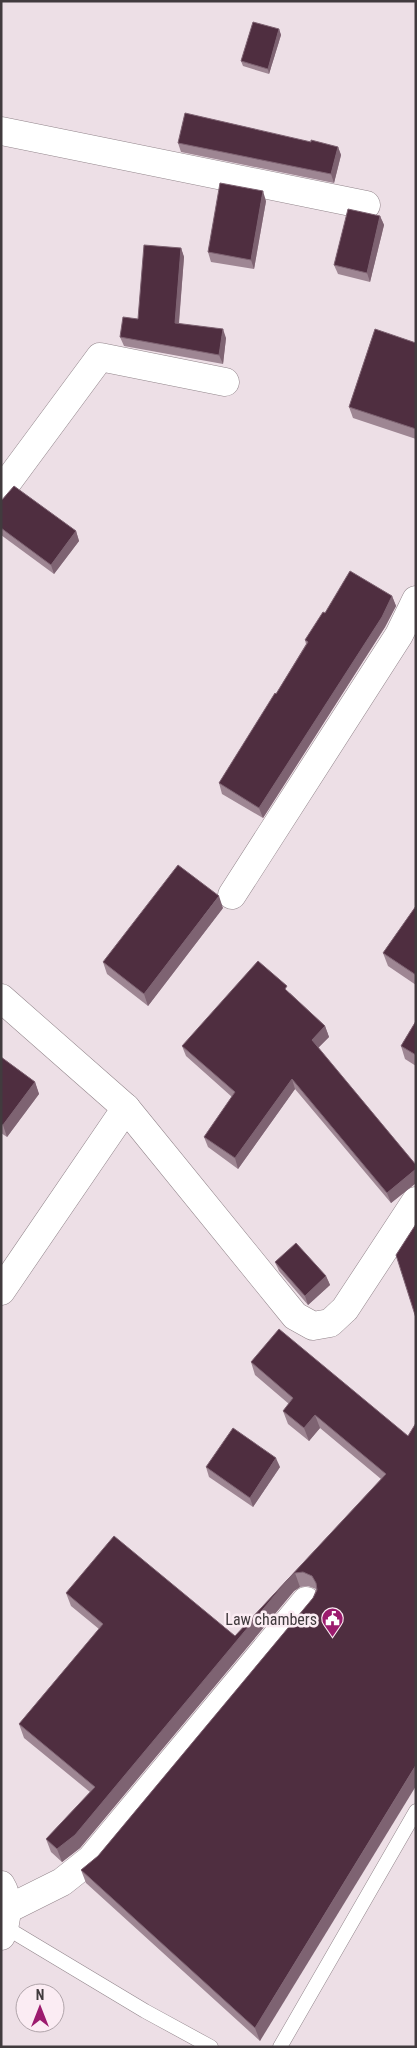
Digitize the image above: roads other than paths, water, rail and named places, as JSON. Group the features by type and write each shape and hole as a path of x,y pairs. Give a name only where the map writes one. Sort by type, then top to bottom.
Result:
{"street":[{"path":"1,131 366,205"},
{"path":"1,491 100,358 225,382"},
{"path":"232,895 399,636 416,600"},
{"path":"1,998 126,1108 295,1316 313,1326 330,1323 345,1309 416,1201"},
{"path":"1,1291 126,1108"},
{"path":"3,1914 62,1882 91,1860 306,1601"}],"lane":[{"path":"280,2047 416,1811"},
{"path":"3,1914 145,2011 211,2047"}],"place":[{"name":"Law chambers","path":"333,1638"}]}
